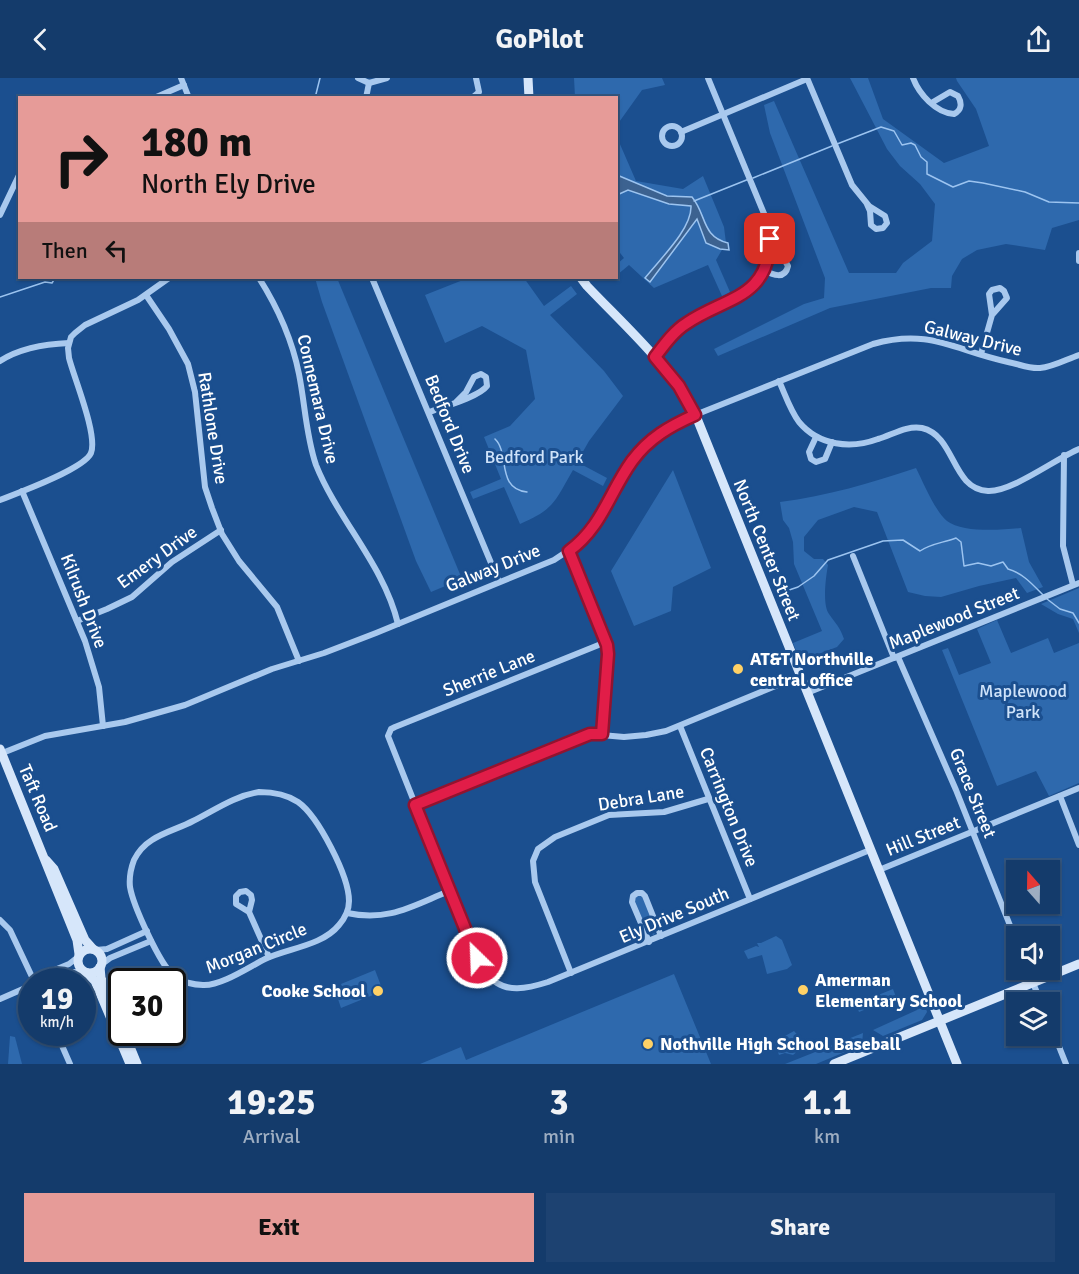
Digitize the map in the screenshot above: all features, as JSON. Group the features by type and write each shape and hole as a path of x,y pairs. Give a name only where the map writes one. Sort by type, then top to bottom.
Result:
{"street":[{"path":"358,78 369,82 387,78"},
{"path":"475,96 479,93 476,78"},
{"path":"528,78 529,96"},
{"path":"655,357 685,324 742,295 755,283 769,254 770,239 765,216 708,78"},
{"path":"681,132 807,78 846,174 870,211 871,225 876,229 883,228 887,223 885,216 866,202"},
{"path":"913,78 922,95 939,109 947,113 956,112 961,105 958,96 950,92 933,102"},
{"path":"157,96 183,81 188,96"},
{"path":"366,96 369,82"},
{"path":"0,215 18,177"},
{"path":"763,270 777,276 787,270 784,259 769,254"},
{"path":"1079,254 1079,261"},
{"path":"0,500 76,467 86,460 92,446 90,426 69,358 69,343 75,333 85,325 146,295 168,279"},
{"name":"Connemara Drive","path":"260,279 282,319 293,345 316,463 324,484 381,579 398,624"},
{"name":"Bedford Drive","path":"372,279 499,582"},
{"name":"North Center Street","path":"582,279 655,357 679,386 695,415 957,1064"},
{"name":"Rathlone Drive","path":"146,295 169,329 188,364 195,392 205,487 221,530 239,561 277,608 299,661"},
{"path":"981,354 992,315"},
{"name":"Galway Drive","path":"0,752 45,736 104,726 165,711 261,673 398,624 545,563 569,551 592,530 621,479 642,450 664,430 779,381 887,340 929,339 1038,369 1079,354"},
{"path":"0,361 30,348 69,343"},
{"path":"429,412 456,402 484,390 488,386 486,377 481,374 474,377 466,392 456,402"},
{"path":"779,381 799,422 816,436 844,445 861,445 910,428 921,428 940,438 969,483 986,491 1010,486 1064,455 1079,449"},
{"path":"816,436 809,452 814,461 819,462 825,459 832,442"},
{"path":"1064,455 1064,546 1076,584"},
{"name":"Kilrush Drive","path":"22,491 77,621 97,678 104,726"},
{"name":"Emery Drive","path":"77,621 132,597 172,562 221,530"},
{"path":"569,551 606,642 608,654 602,734"},
{"name":"Grace Street","path":"853,556 956,789 1010,926"},
{"name":"Maplewood Street","path":"807,693 1076,584"},
{"name":"Sherrie Lane","path":"415,805 388,736 391,729 606,642"},
{"path":"346,913 363,917 382,916 449,891 415,805 590,734 646,735 680,726 800,676"},
{"name":"Carrington Drive","path":"680,726 750,899"},
{"name":"Taft Road","path":"0,752 77,940 79,956"},
{"name":"Hill Street","path":"879,870 1079,788"},
{"name":"Morgan Circle","path":"259,792 272,793 292,798 307,809 317,821 345,882 349,902 346,913 338,926 326,936 269,957 217,983 201,986 190,984 173,975 161,962 130,888 132,866 140,851 158,836 239,797 259,792"},
{"path":"1060,796 1079,845"},
{"name":"Debra Lane","path":"571,974 535,882 533,861 538,849 555,837 609,816 664,812 708,799"},
{"name":"Ely Drive South","path":"449,891 473,949 488,975 502,986 517,989 535,986 571,974 870,850"},
{"name":"Taft Road","path":"46,860 54,869 85,940 94,950"},
{"path":"649,942 632,902 633,896 637,893 645,896 661,936"},
{"path":"249,912 269,957"},
{"path":"0,920 10,930 27,968"},
{"path":"61,968 86,949 107,949 147,931"},
{"path":"96,970 110,958 151,941"},
{"path":"94,950 101,956 101,978 108,994"},
{"path":"79,956 78,965 81,968"},
{"path":"834,1064 1079,963"},
{"path":"1031,980 1036,992"},
{"path":"96,983 130,1064"},
{"path":"0,999 18,990"},
{"path":"62,1046 69,1064"},
{"path":"130,1046 137,1064"},
{"path":"1059,1046 1066,1064"}],"green space":[{"path":"574,78 662,78 665,85 642,90 618,124 618,96 575,96"},
{"path":"850,78 868,78 883,119 944,163 989,146 976,109 956,78 1079,78 1079,220 1052,228 1045,250 1006,244 977,250 962,259 952,276 951,288 931,288 830,308 718,356 714,349 804,304 824,298 825,278 770,133 764,105 774,101 849,273 896,273 903,263 932,241 935,204 920,184 900,166 887,149"},
{"path":"618,140 636,181 683,189 703,176 724,227 726,243 716,260 730,292 722,296 708,265 654,288 629,265 618,274 618,263 624,258 618,250"},
{"path":"315,279 337,279 462,579 431,592 416,561"},
{"name":"Bedford Park","path":"465,279 525,279 544,306 571,286 577,294 550,315 604,371 623,396 589,441 577,462 607,478 603,486 573,470 553,503 541,514 520,524 504,487 473,499 470,492 501,479 484,437 510,426 535,399 526,350 482,326 445,343 425,295"},
{"path":"916,468 934,504 947,521 954,525 993,530 1021,528 1029,562 1043,587 1027,593 1016,578 941,597 908,592 877,512 854,507 818,520 804,537 804,551 814,559 823,559 828,565 825,590 827,610 844,639 837,647 800,661 793,643 822,631 794,564 793,542 789,528 783,520 780,502 849,488"},
{"path":"673,470 711,568 673,587 671,611 634,626 611,571"},
{"path":"1079,588 1079,633 1073,619 1058,614 1041,604"},
{"name":"Maplewood Park","path":"997,620 1011,653 1048,638 1054,653 1079,643 1079,783 1049,796 1036,771 997,786 942,650 948,648 959,675 991,663 977,629"},
{"path":"640,895 656,930 654,935 648,933 635,901 636,896"},
{"path":"776,936 782,940 792,965 787,969 767,974 762,955 748,959 744,951 759,947 757,943"},
{"path":"375,970 383,991 341,1008 337,996 345,993 341,984"},
{"path":"674,974 711,1064 420,1064 461,1047 466,1060"},
{"path":"893,989 896,997 859,1012 856,1004"},
{"path":"924,1002 927,1012 922,1020 883,1036 873,1030 917,1010 916,1006"},
{"path":"794,1031 808,1047 793,1055 785,1053 779,1055 774,1042"},
{"path":"863,1033 862,1043 857,1047 816,1064 785,1064"},
{"path":"10,1036 15,1037 22,1064 8,1064"}],"shaded area":[{"path":"618,175 667,196 692,197 709,230 719,240 728,243 729,250 706,243 697,219 650,282 645,278 681,234 690,215 691,206 669,204 628,190 618,195"}],"waterway":[{"path":"316,96 320,78"},
{"path":"837,144 881,127 894,131 902,145 911,143 915,145 921,157 927,162 927,174 953,187 969,181 1025,192 1049,202 1079,203"},
{"path":"753,178 832,146"},
{"path":"694,201 749,179"},
{"path":"0,297 45,282 52,283 54,279"},
{"path":"495,439 502,453 507,478 517,489 527,492"},
{"path":"780,593 798,587 814,576 828,560 883,541 903,540 920,551 956,538 961,542 964,566 978,563 991,566 1003,562 1008,569 1023,576 1044,596"},
{"path":"1047,599 1060,609 1073,613 1079,623"}],"place":[{"name":"AT&T Northville central office","path":"738,669"},
{"name":"Amerman Elementary School","path":"803,990"},
{"name":"Cooke School","path":"378,991"},
{"name":"Nothville High School Baseball","path":"648,1044"}],"route":[{"path":"477,958 415,805 590,734 602,734 607,645 569,551 592,530 633,460 652,439 664,430 695,415 679,386 655,357 676,331 685,324 736,299 749,290 766,264 770,239"}]}
